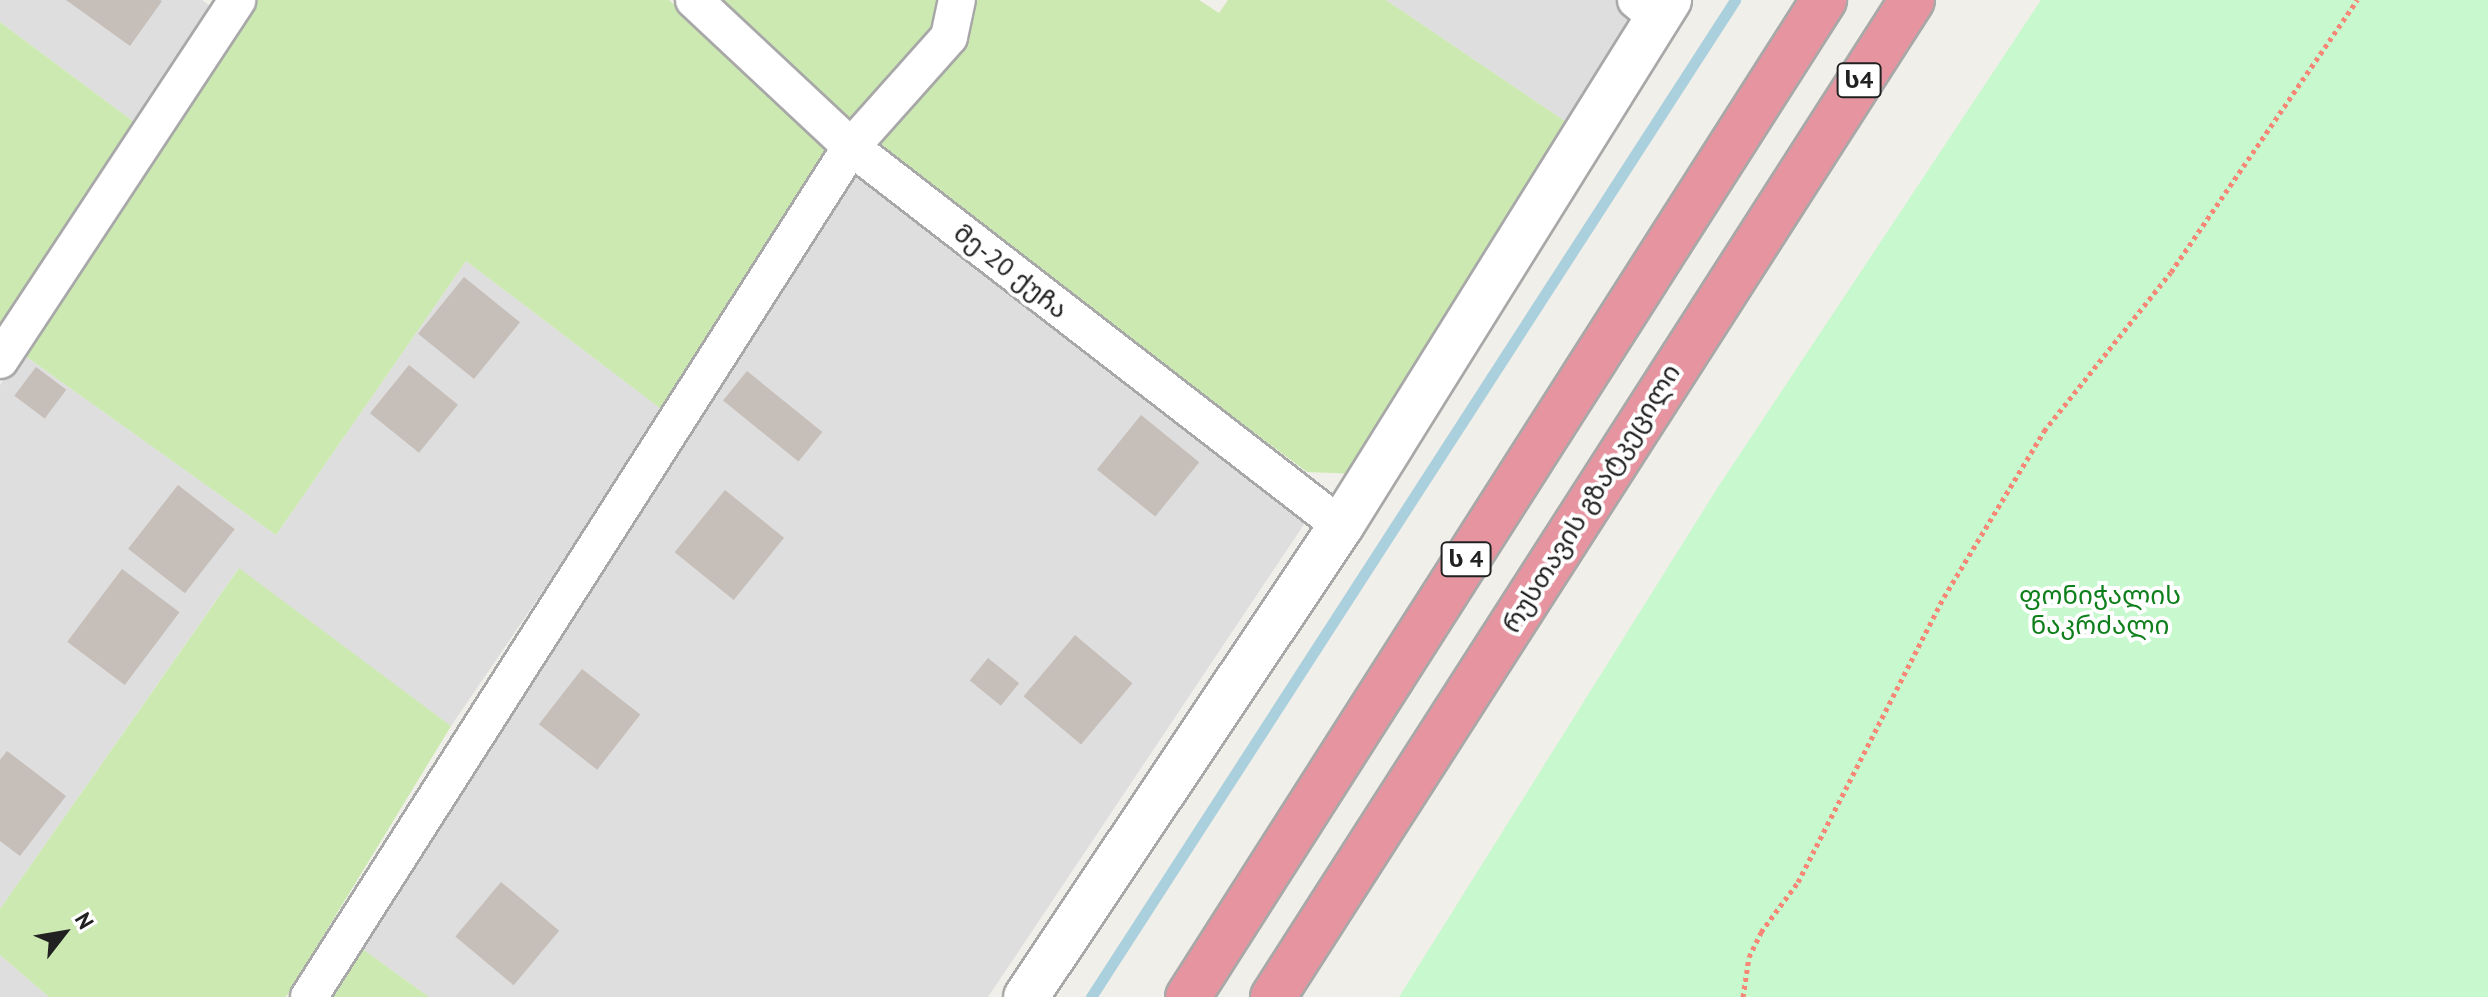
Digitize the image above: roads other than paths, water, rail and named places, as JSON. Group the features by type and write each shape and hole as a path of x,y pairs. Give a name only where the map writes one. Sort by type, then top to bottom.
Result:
{"highway":[{"name":"ს 4","path":"1188,997 1824,0"},
{"name":"რუსთავის გზატკეცილი","path":"1273,997 1807,159 1912,0"}],"street":[{"path":"0,360 237,0"},
{"name":"მე-20 ქუჩა","path":"694,0 851,147 1341,526"},
{"path":"309,997 851,147 949,37 957,0"},
{"path":"1026,997 1341,526 1654,6"}],"waterway":[{"path":"1091,997 1735,0"}],"park label":[{"name":"ფონიჭალის ნაკრძალი","path":"2100,610"}]}
